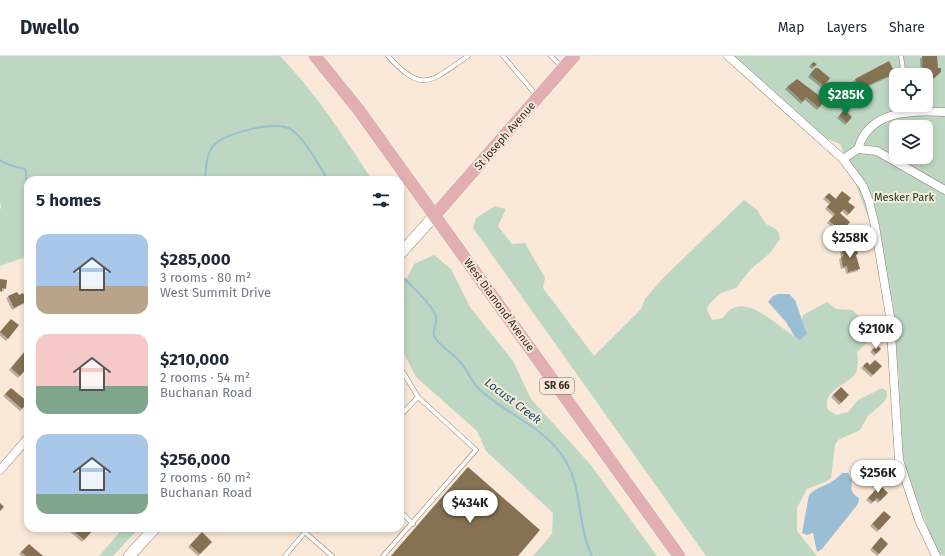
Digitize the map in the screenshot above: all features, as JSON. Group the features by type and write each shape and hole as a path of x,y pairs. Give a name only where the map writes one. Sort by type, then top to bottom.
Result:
{"main road":[{"name":"West Diamond Avenue","path":"315,56 358,110 435,215 680,556"},
{"name":"St Joseph Avenue","path":"435,215 574,56"},
{"path":"404,250 435,215"},
{"path":"129,556 151,532"}],"street":[{"path":"728,56 843,158 860,179 869,201 890,316 898,460 919,520 936,556"},
{"path":"933,110 945,112"},
{"path":"858,149 861,140 877,122 888,116 901,112"},
{"path":"843,158 858,149 885,153 945,190"},
{"path":"0,470 24,443"}],"lane":[{"path":"388,56 402,72 415,79 431,80 468,56"},
{"path":"503,56 538,98"},
{"path":"551,56 564,68"},
{"path":"901,56 903,68"},
{"path":"383,556 413,524 476,450 418,397 404,375"},
{"path":"404,412 418,397"},
{"path":"404,515 413,524"},
{"path":"285,556 304,532"},
{"path":"308,532 332,556"}],"green space":[{"path":"0,56 280,56 318,100 369,176 24,176 24,257 0,266"},
{"name":"Mesker Park","path":"734,56 945,56 945,556 938,554 903,464 905,462 902,455 899,377 894,345 896,330 893,304 885,276 882,253 840,144 825,138"},
{"path":"744,200 757,210 766,224 776,229 779,233 780,239 770,253 751,269 736,288 721,293 709,304 707,310 712,320 723,318 731,309 740,306 750,308 771,319 800,340 805,328 802,320 803,315 827,302 836,309 852,310 873,329 870,340 857,352 858,366 855,374 831,393 827,403 828,410 837,415 848,412 858,400 882,388 887,391 887,397 884,402 868,416 860,430 838,440 835,445 831,478 807,489 797,508 797,531 817,556 706,556 473,228 476,218 495,206 506,209 498,226 512,244 525,243 545,278 543,288 594,356 641,309 645,299 663,278"},
{"path":"434,255 451,269 470,307 513,361 531,399 590,464 657,556 533,556 552,534 553,513 486,451 477,431 416,377 404,354 404,278 407,278 414,264"},
{"path":"118,532 135,532 113,556 99,556 119,533"}],"water":[{"path":"778,294 789,294 795,300 807,334 800,340 795,337 786,322 768,302 773,296"},
{"path":"842,473 848,473 852,481 852,491 859,498 858,504 822,549 817,552 813,533 807,535 802,533 809,495 817,489 834,481"}],"building":[{"path":"922,56 937,56 938,68 941,68 941,72 933,78 933,68 923,68"},
{"path":"889,61 892,68 889,68 889,76 860,89 855,79"},
{"path":"813,62 817,64 814,67 811,65"},
{"path":"815,68 818,68 830,78 824,86 810,75"},
{"path":"797,79 825,100 819,108 806,97 803,102 787,87"},
{"path":"844,110 852,117 847,123 839,116"},
{"path":"842,191 851,198 848,202 855,207 849,214 844,209 840,213 850,222 842,231 829,221 835,214 827,207 831,202 825,197 829,193 836,199"},
{"path":"856,246 858,254 856,255 860,269 848,272 847,266 843,267 841,257 843,256 842,250"},
{"path":"0,279 7,280 6,289 2,288 2,292 0,291"},
{"path":"17,292 19,295 23,293 24,303 14,308 8,296"},
{"path":"11,319 19,325 8,339 0,332"},
{"path":"877,345 881,349 876,354 872,350"},
{"path":"24,352 24,372 20,376 11,368"},
{"path":"875,360 882,366 873,375 863,366 867,362 870,365"},
{"path":"841,387 849,395 841,403 833,395"},
{"path":"11,388 24,399 24,407 22,409 5,394"},
{"path":"468,467 540,530 518,556 391,556"},
{"path":"876,471 882,477 875,485 869,479"},
{"path":"880,485 888,493 880,501 877,498 873,502 868,498"},
{"path":"0,503 4,507 0,511"},
{"path":"884,511 891,517 879,530 872,524"},
{"path":"75,532 91,532 84,540"},
{"path":"202,532 212,542 200,554 190,545"},
{"path":"881,537 888,544 879,554 872,548"},
{"path":"29,544 43,556 26,556 21,552"}],"waterway":[{"name":"Locust Creek","path":"205,176 209,153 214,145 220,140 240,132 275,126 285,127 297,134 325,176"},
{"name":"Locust Creek","path":"0,160 5,164 26,170 26,176"},
{"name":"Locust Creek","path":"404,279 420,294 434,312 436,316 434,337 462,365 477,387 499,405 547,438 557,448 571,471 575,483 584,532 592,556"}]}
